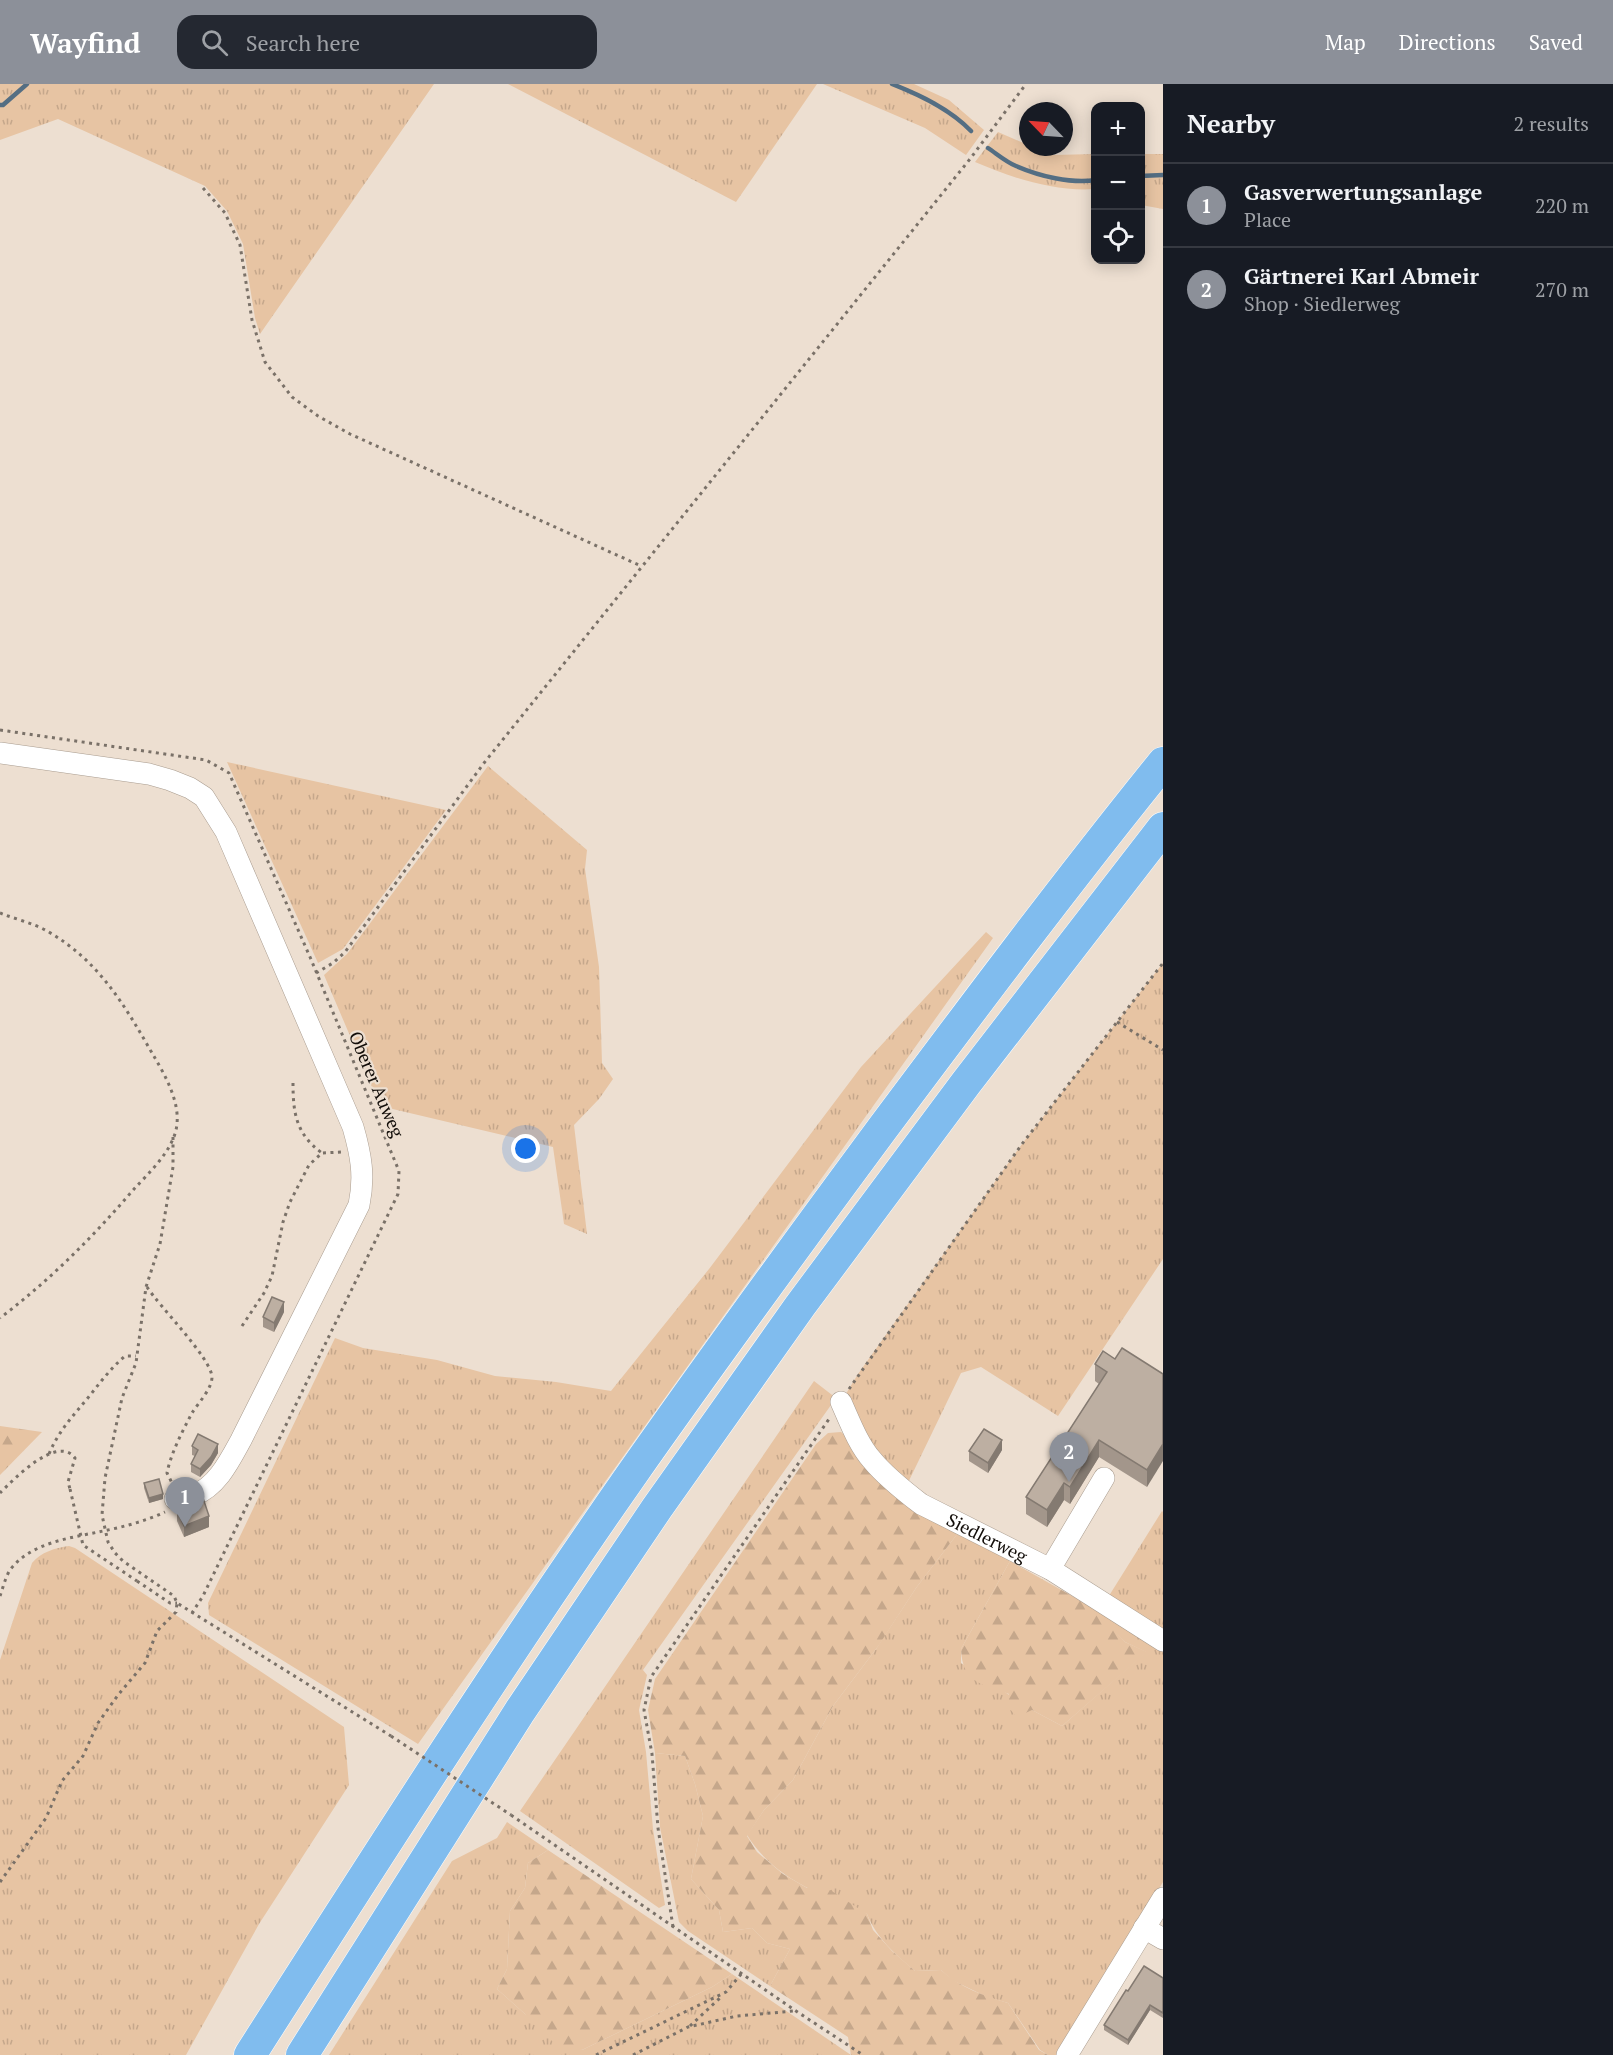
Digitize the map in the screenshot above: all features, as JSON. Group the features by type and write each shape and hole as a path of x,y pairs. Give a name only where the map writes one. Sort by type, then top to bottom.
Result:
{"highway":[{"path":"250,2055 490,1683 628,1479 928,1067 1114,824 1163,764"},
{"path":"302,2055 520,1711 657,1508 800,1306 938,1120 1163,828"}],"street":[{"path":"0,753 149,774 190,788 204,797 226,832 353,1127 360,1151 363,1182 359,1205 241,1440 212,1484 195,1495 175,1499"},
{"name":"Siedlerweg","path":"841,1402 872,1460 921,1504 1050,1569 1163,1641"},
{"path":"1050,1569 1104,1478"},
{"path":"1067,2055 1163,1898"},
{"path":"1144,1928 1163,1940"}],"path":[{"path":"316,973 333,963 345,952 484,763 970,159 1026,84"},
{"path":"203,188 225,213 240,245 252,320 265,362 292,397 318,417 350,434 641,566"},
{"name":"Oberer Auweg","path":"0,730 206,760 230,773 399,1171 398,1194 203,1596 192,1613"},
{"path":"0,913 46,931 89,962 109,984 129,1010 165,1075 177,1110 176,1130 168,1147 153,1168 56,1273 0,1318"},
{"path":"673,1927 658,1828 652,1754 644,1710 651,1677 858,1374 1022,1144 1163,963"},
{"path":"1117,1022 1163,1050"},
{"path":"293,1083 293,1098 298,1124 304,1137 322,1153"},
{"path":"0,1882 46,1818 62,1781 83,1755 98,1723 145,1663 157,1631 176,1612 177,1603 174,1596 115,1553 105,1531 102,1515 105,1478 122,1398 136,1363 146,1287 160,1244 173,1167 172,1137"},
{"path":"242,1326 264,1293 272,1276 283,1222 290,1202 309,1165 322,1153 360,1151"},
{"path":"0,1596 10,1571 22,1558 40,1548 77,1535 105,1531 156,1516 171,1508 175,1499 173,1484 167,1473 170,1460 191,1414 212,1379 211,1371 205,1361 146,1287"},
{"path":"49,1454 66,1422 112,1368 125,1356 136,1356"},
{"path":"0,1493 12,1480 49,1454 65,1451 72,1454 75,1458 68,1482 83,1545 169,1602 177,1603 391,1736 512,1815 856,2053 863,2055"},
{"path":"688,2027 742,1974"},
{"path":"596,2055 726,1992"},
{"path":"633,2055 688,2027 737,2016 796,2011"}],"green space":[{"path":"0,84 434,84 260,334 255,318 243,244 227,211 205,186 58,119 0,140"},
{"path":"508,84 817,84 736,202"},
{"path":"823,84 914,84 949,100 984,130 966,155 925,128"},
{"path":"998,132 1019,141 1019,156 1091,154 1091,189 1034,183 975,162"},
{"path":"1145,154 1163,154 1163,209 1145,206"},
{"path":"227,762 446,810 343,949 318,963"},
{"path":"488,766 587,850 585,869 599,967 602,1063 613,1079 599,1099 574,1125 587,1234 564,1224 553,1147 380,1106 324,975 347,954"},
{"path":"986,932 993,938 418,1744 209,1615 208,1603 335,1338 363,1348 437,1360 495,1376 556,1382 611,1391 709,1269 861,1067"},
{"path":"1163,963 1163,1259 1058,1416 981,1367 961,1373 904,1491 841,1402 858,1374 1022,1144"},
{"path":"814,1381 836,1398 643,1670 647,1675 639,1710 646,1752 653,1829 665,1905 659,1908 520,1811"},
{"path":"0,1426 42,1432 0,1475"},
{"path":"841,1432 958,1533 916,1588 879,1645 833,1706 793,1780 764,1810 747,1836 757,1852 783,1874 807,1888 824,1886 867,1914 873,1930 915,1971 941,1970 972,1990 1008,2003 1039,2050 1048,2055 851,2055 848,2037 770,1986 790,1949 767,1943 752,1928 723,1932 719,1910 691,1879 703,1816 685,1756 655,1753 648,1710 655,1679 816,1444 828,1433"},
{"path":"1163,1512 1163,1636 1107,1599"},
{"path":"958,1533 1010,1561 961,1649 961,1663 1032,1710 1062,1726 1146,1652 1125,1642 1111,1628 1113,1619 1163,1650 1163,1882 1057,2055 1048,2055 1040,2050 1008,2003 987,1997 952,1980 941,1970 915,1971 881,1939 867,1914 800,1884 771,1864 747,1835 764,1810 793,1780 833,1706 876,1649 916,1588"},
{"path":"69,1546 344,1727 349,1785 259,1924 186,2055 0,2055 0,1660 32,1563 49,1551"},
{"path":"1010,1561 1113,1619 1112,1628 1125,1642 1147,1652 1062,1726 1032,1710 1017,1717 1008,1707 1009,1694 982,1685 975,1680 965,1669 962,1660 961,1649"},
{"path":"655,1753 685,1756 703,1816 691,1879 719,1910 723,1932 752,1928 767,1943 790,1949 770,1986 688,1931 679,1922 660,1827"},
{"path":"507,1822 548,1850 528,1863 525,1888 510,1911 507,1969 497,1989 525,2014 582,2050 712,1987 732,1974 851,2055 329,2055 452,1861 497,1838"},
{"path":"548,1850 732,1974 712,1987 582,2050 555,2044 497,1989 507,1969 510,1911 525,1888 528,1863"}],"building":[{"path":"272,1297 284,1302 274,1323 263,1317"},
{"path":"1122,1348 1163,1374 1163,1444 1147,1470 1099,1440 1070,1487 1064,1483 1047,1510 1026,1497 1107,1372 1095,1364 1103,1351 1115,1359"},
{"path":"984,1429 1002,1440 988,1463 969,1451"},
{"path":"198,1434 218,1444 211,1457 200,1469 191,1464 198,1450 192,1446"},
{"path":"159,1479 163,1494 149,1498 144,1483"},
{"path":"203,1498 209,1516 184,1526 177,1509"},
{"path":"1144,1966 1163,1978 1163,2013 1150,2005 1128,2040 1104,2025"}],"waterway":[{"path":"0,105 3,105 27,84"},
{"path":"892,84 934,103 971,131"},
{"path":"988,148 1012,164 1035,173 1066,180 1091,180"},
{"path":"1145,176 1163,175"}],"place":[{"name":"Gärtnerei Karl Abmeir","path":"1069,1482"},
{"name":"Gasverwertungsanlage","path":"185,1527"}]}
